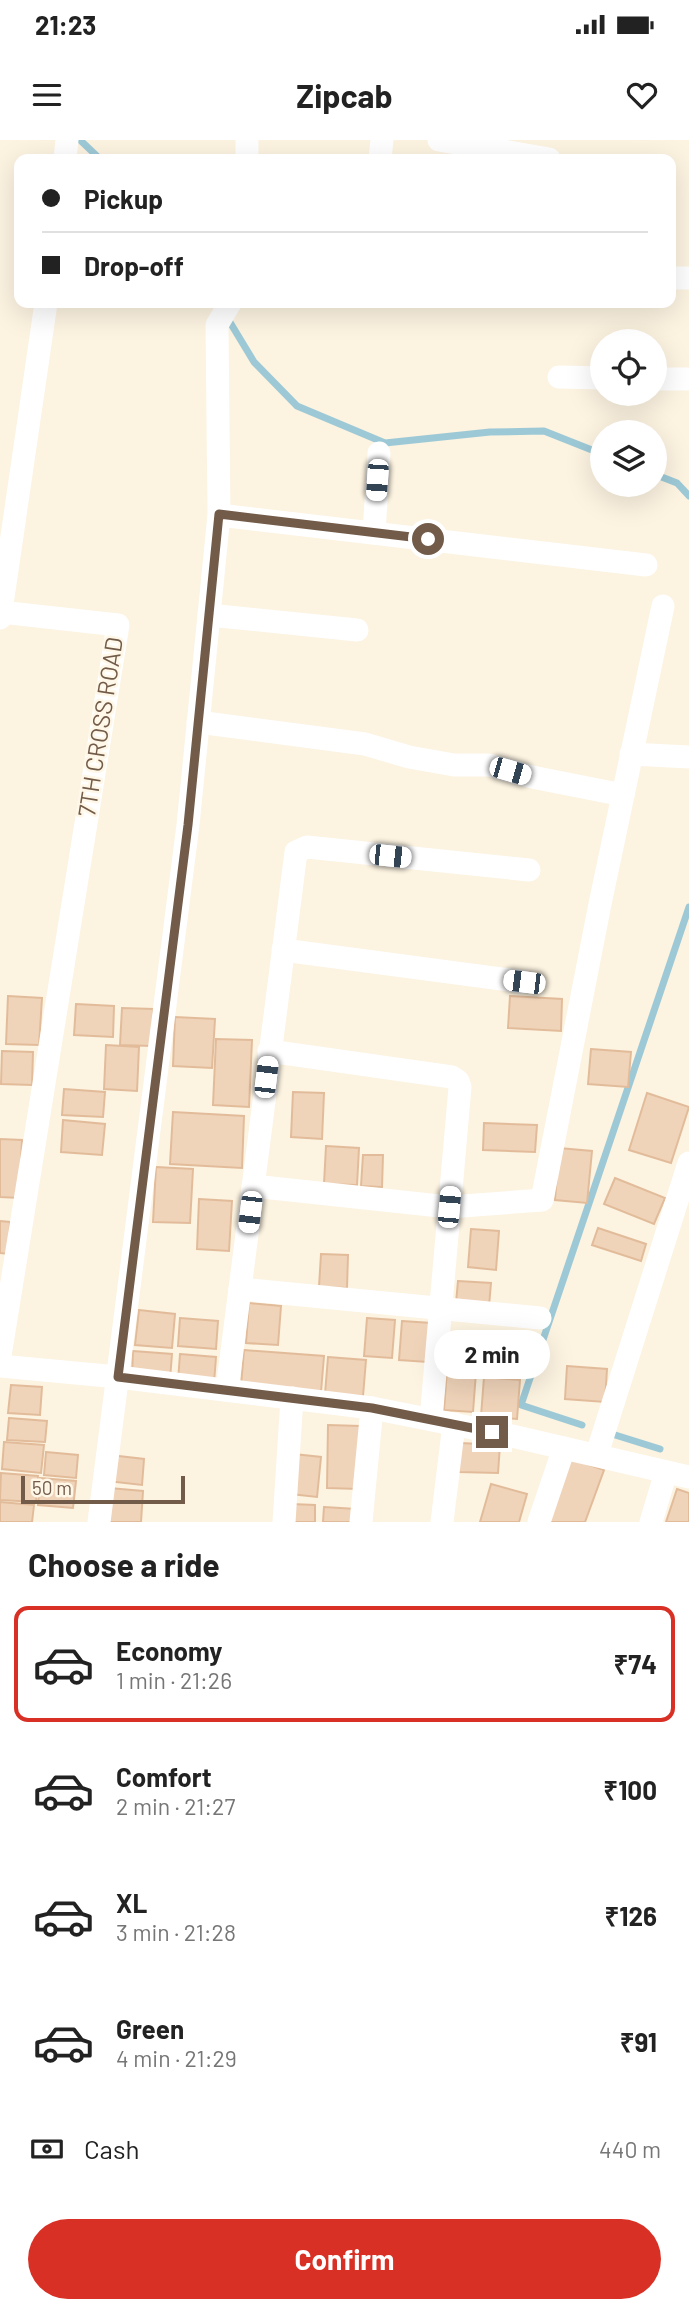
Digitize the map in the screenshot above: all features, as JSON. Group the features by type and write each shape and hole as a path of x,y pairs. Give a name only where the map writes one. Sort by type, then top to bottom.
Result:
{"street":[{"path":"439,140 504,154"},
{"path":"0,618 45,308"},
{"path":"99,1522 188,825 219,514 217,325 227,308"},
{"path":"559,377 590,378"},
{"path":"667,379 689,379"},
{"path":"374,533 379,453"},
{"path":"219,514 646,565"},
{"path":"253,1186 449,1207 542,1200 663,606"},
{"name":"7TH CROSS ROAD","path":"0,612 118,625 0,1356"},
{"path":"209,615 357,630"},
{"path":"198,722 365,744 409,757 454,765 489,765 532,777 623,795"},
{"path":"631,754 689,757"},
{"path":"227,1390 296,852 307,848 528,870"},
{"path":"283,950 524,982"},
{"path":"269,1051 452,1077 458,1081 460,1087 431,1419"},
{"path":"597,1454 689,1163"},
{"path":"240,1289 540,1318"},
{"path":"0,1366 118,1377 372,1408 597,1454 678,1474 651,1522"},
{"path":"284,1522 292,1398"},
{"path":"361,1522 372,1408"},
{"path":"442,1522 454,1424"},
{"path":"539,1522 564,1448"}],"building":[{"path":"8,996 42,998 39,1045 6,1044"},
{"path":"510,996 562,999 561,1031 508,1028"},
{"path":"76,1004 114,1006 113,1037 74,1035"},
{"path":"122,1008 153,1009 152,1046 120,1045"},
{"path":"175,1017 215,1019 212,1068 173,1066"},
{"path":"216,1039 252,1040 249,1107 213,1105"},
{"path":"106,1045 139,1047 137,1091 104,1089"},
{"path":"591,1049 631,1052 628,1087 588,1084"},
{"path":"2,1051 33,1052 32,1085 1,1084"},
{"path":"64,1089 105,1092 103,1117 62,1115"},
{"path":"293,1092 324,1093 322,1139 291,1137"},
{"path":"647,1093 689,1107 671,1163 629,1150"},
{"path":"173,1112 244,1116 242,1168 170,1164"},
{"path":"63,1120 105,1124 102,1155 61,1152"},
{"path":"484,1123 537,1125 535,1152 483,1150"},
{"path":"0,1139 22,1140 19,1198 0,1197"},
{"path":"326,1146 359,1148 357,1185 324,1184"},
{"path":"559,1148 592,1151 587,1203 555,1200"},
{"path":"363,1155 383,1155 382,1187 361,1186"},
{"path":"156,1167 193,1169 190,1223 153,1222"},
{"path":"615,1178 665,1198 654,1224 604,1204"},
{"path":"199,1199 232,1201 229,1251 197,1249"},
{"path":"0,1221 10,1222 9,1254 0,1253"},
{"path":"598,1228 646,1244 641,1261 592,1245"},
{"path":"471,1229 499,1231 496,1270 468,1267"},
{"path":"321,1254 348,1255 347,1288 319,1287"},
{"path":"458,1281 491,1283 489,1306 456,1303"},
{"path":"249,1303 281,1306 278,1345 246,1343"},
{"path":"139,1310 175,1314 172,1348 135,1345"},
{"path":"180,1318 218,1321 216,1349 178,1346"},
{"path":"367,1318 395,1320 392,1358 364,1356"},
{"path":"402,1321 431,1323 428,1362 399,1360"},
{"path":"486,1336 521,1339 518,1374 483,1371"},
{"path":"244,1350 324,1356 321,1392 241,1386"},
{"path":"133,1351 172,1354 170,1379 132,1376"},
{"path":"180,1354 216,1357 214,1383 178,1381"},
{"path":"328,1357 366,1360 363,1396 325,1394"},
{"path":"567,1366 607,1369 605,1402 565,1399"},
{"path":"447,1370 476,1372 473,1412 444,1410"},
{"path":"484,1377 520,1380 517,1419 481,1416"},
{"path":"11,1385 42,1387 40,1415 8,1413"},
{"path":"9,1418 47,1421 45,1442 7,1440"},
{"path":"328,1425 360,1426 359,1489 327,1488"},
{"path":"4,1442 44,1445 41,1473 2,1469"},
{"path":"460,1443 500,1445 498,1473 459,1472"},
{"path":"46,1452 78,1455 76,1478 44,1475"},
{"path":"294,1454 321,1457 317,1497 291,1494"},
{"path":"110,1455 144,1459 142,1485 108,1481"},
{"path":"570,1458 604,1470 585,1522 547,1522"},
{"path":"1,1473 38,1476 36,1502 0,1500"},
{"path":"40,1478 76,1481 73,1508 38,1505"},
{"path":"491,1484 527,1494 519,1522 480,1522"},
{"path":"109,1488 143,1491 141,1522 105,1522"},
{"path":"677,1489 689,1493 689,1522 666,1522"},
{"path":"0,1502 34,1505 32,1522 0,1522"},
{"path":"291,1504 315,1505 315,1522 290,1522"},
{"path":"324,1507 356,1509 355,1522 323,1522"}],"waterway":[{"path":"80,140 95,154"},
{"path":"228,319 254,362 297,406 385,443 490,432 544,431 590,449"},
{"path":"667,479 677,483 689,496"},
{"path":"582,1425 521,1405 689,907"},
{"path":"612,1434 660,1449"}],"route":[{"path":"428,539 219,514 188,825 118,1377 372,1408 492,1432"}]}
